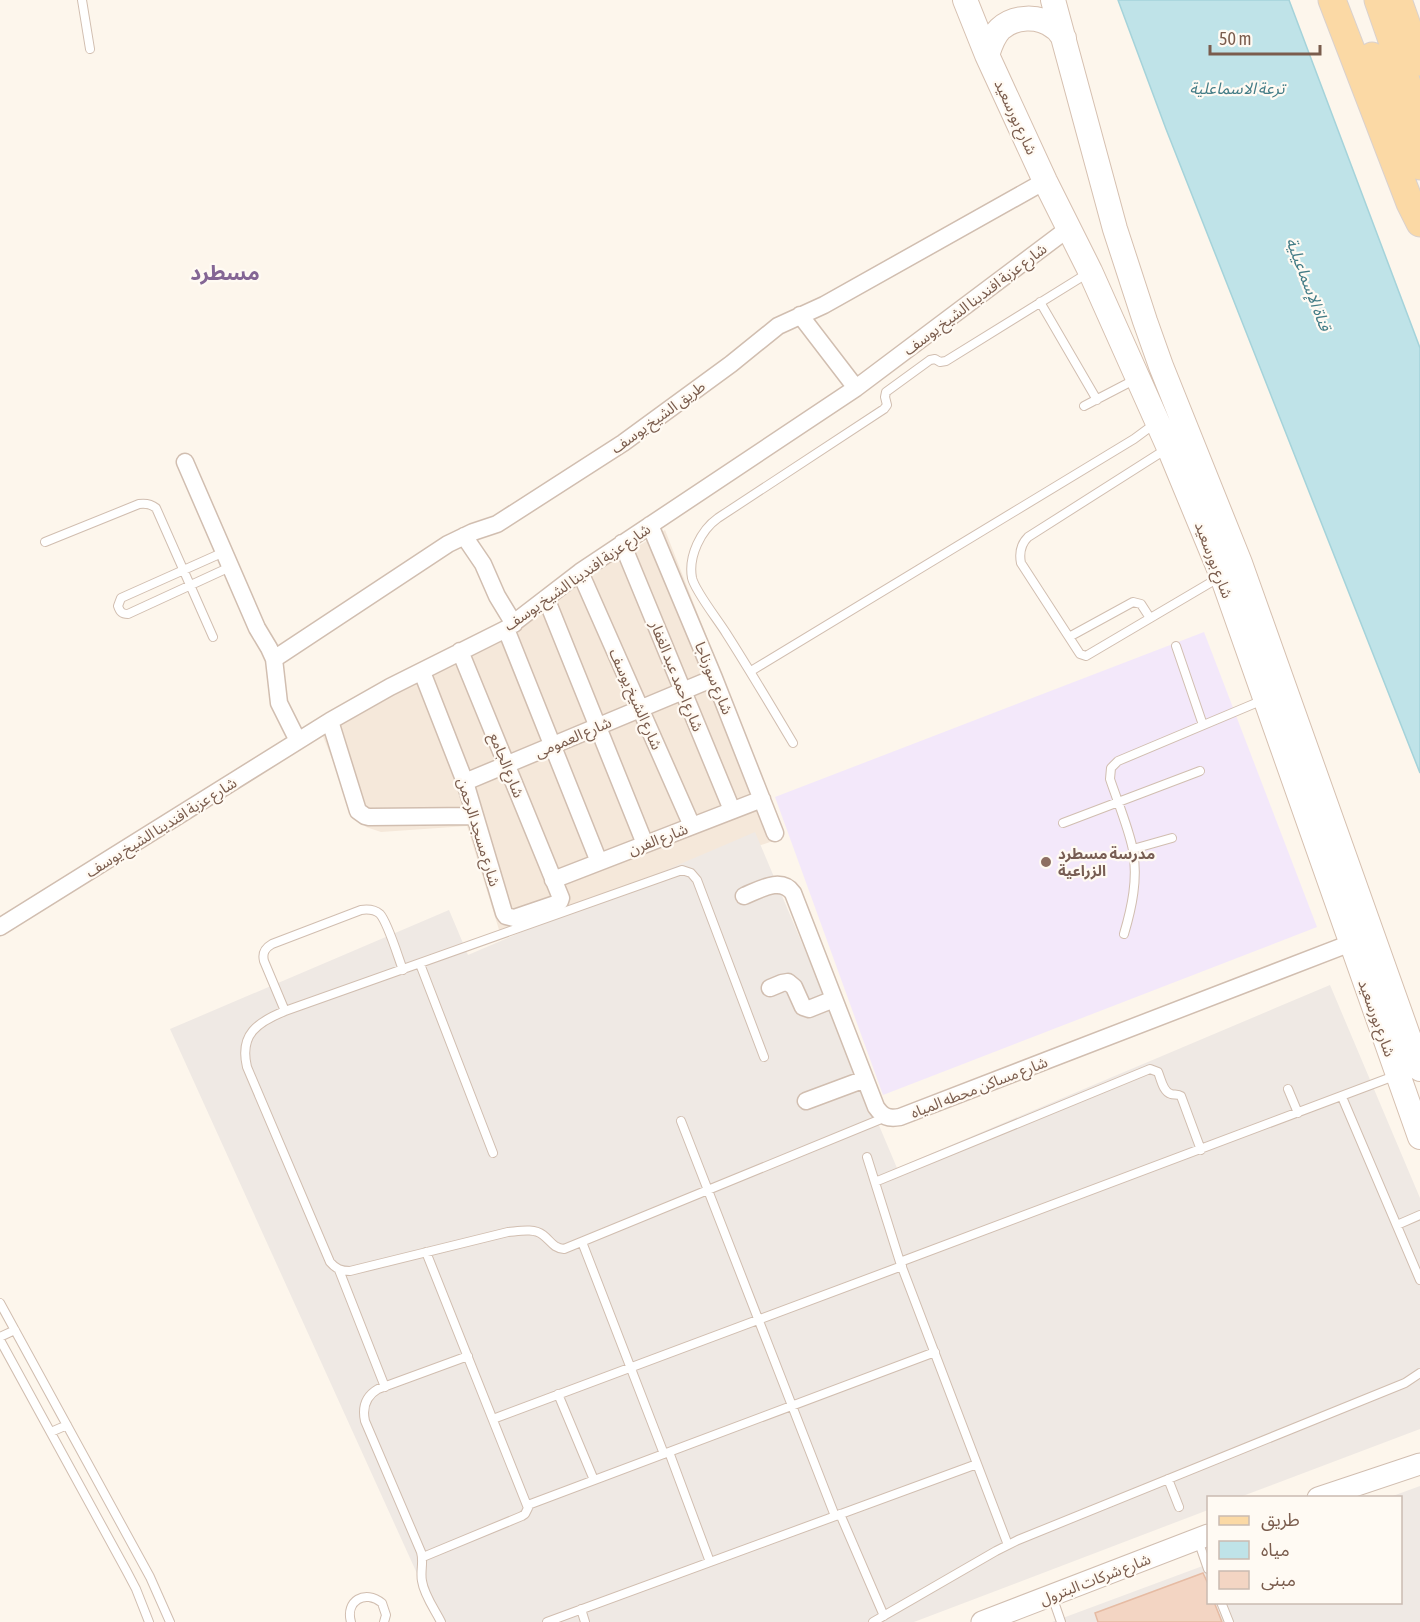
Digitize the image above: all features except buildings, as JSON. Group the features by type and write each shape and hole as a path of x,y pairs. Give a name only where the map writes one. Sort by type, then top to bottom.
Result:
{"main road":[{"name":"شارع بورسعيد","path":"965,0 987,55 1090,272 1169,448 1222,576 1351,943 1413,1064"},
{"name":"شارع بورسعيد","path":"1053,0 1115,229 1145,321 1240,562 1413,1064 1420,1137"},
{"path":"1332,0 1410,203 1420,223"},
{"path":"1347,0 1412,124"},
{"path":"1378,0 1412,124 1420,166"},
{"path":"1398,0 1420,62"},
{"path":"987,55 1000,29 1012,21 1027,18 1041,20 1054,27 1064,38"}],"street":[{"name":"طريق الشيخ يوسف","path":"274,659 448,544 497,524 623,443 731,364 778,326 824,305 1045,181"},
{"name":"شارع عزبة افندينا الشيخ يوسف","path":"0,927 360,703 510,626 622,543 856,388 1069,228"},
{"path":"800,315 856,388"},
{"path":"185,462 257,628 274,659 279,704 298,741"},
{"name":"شارع سورناجا","path":"650,525 775,833"},
{"path":"464,536 483,564 510,626 552,745 599,862"},
{"name":"شارع احمد عبد الغفار","path":"622,543 732,810"},
{"name":"شارع الشيخ يوسف","path":"580,572 692,826"},
{"path":"546,598 645,844"},
{"name":"شارع الجامع","path":"460,651 553,880"},
{"name":"شارع مسجد الرحمن","path":"422,672 465,782 506,916 514,918 560,901 561,898 553,880"},
{"name":"شارع العمومى","path":"465,782 714,678"},
{"path":"330,721 358,811 361,814 369,817 475,816"},
{"name":"شارع الفرن","path":"553,880 762,799"},
{"path":"744,896 774,884 790,888 876,1107 886,1117"},
{"name":"شارع مساكن محطه المياه","path":"886,1117 900,1117 1351,943"},
{"path":"770,988 788,982 794,987 803,1007 809,1009 834,999"},
{"path":"806,1101 865,1079"},
{"path":"1321,1496 1420,1464"},
{"name":"شارع شركات البترول","path":"982,1622 1203,1538"}],"lane":[{"path":"82,0 90,49"},
{"path":"793,743 751,672 694,584 691,571 700,538 708,526 718,518 886,408 885,392 930,360 934,358 940,362 946,361 1090,272"},
{"path":"1040,302 1096,400"},
{"path":"1084,406 1137,378"},
{"path":"751,672 1134,439 1157,422"},
{"path":"1169,448 1032,534 1022,545 1020,559 1023,567 1080,654 1086,656 1222,576"},
{"path":"45,542 139,504 148,504 156,508 213,637"},
{"path":"227,560 190,585 162,599 128,614 120,611 118,602 121,598 184,570 227,560"},
{"path":"155,583 162,599"},
{"path":"1069,637 1133,602 1141,604 1150,618"},
{"path":"1176,646 1203,725"},
{"path":"1124,934 1134,892 1133,849 1110,779 1109,773 1114,764 1265,699"},
{"path":"1063,823 1200,771"},
{"path":"1133,849 1172,838"},
{"path":"385,1387 339,1270 330,1262 247,1067 246,1043 254,1029 266,1019 285,1011 678,871 687,871 697,880 764,1058"},
{"path":"285,1011 264,961 263,954 266,948 361,910 372,909 383,919 403,969"},
{"path":"420,964 493,1154"},
{"path":"493,1419 1342,1097 1413,1064"},
{"path":"875,1182 1150,1069 1158,1072 1164,1089 1168,1093 1181,1096 1201,1150"},
{"path":"1288,1089 1298,1113"},
{"path":"1342,1097 1420,1280"},
{"path":"339,1270 350,1271 500,1233 521,1231 540,1233 552,1245 564,1249 886,1117"},
{"path":"681,1121 793,1406 838,1515 884,1616"},
{"path":"867,1157 901,1264 1008,1545"},
{"path":"1397,1225 1420,1215"},
{"path":"582,1242 630,1367 710,1562"},
{"path":"423,1557 522,1516 528,1511 528,1505 426,1252"},
{"path":"0,1303 150,1577 170,1622"},
{"path":"15,1330 0,1339 126,1570 149,1622"},
{"path":"528,1505 934,1352"},
{"path":"441,1622 423,1585 423,1557 365,1421 364,1407 369,1395 378,1389 468,1356"},
{"path":"873,1622 1008,1545 1419,1376"},
{"path":"558,1394 594,1480"},
{"path":"51,1432 67,1425"},
{"path":"547,1622 977,1464"},
{"path":"1168,1479 1179,1507"},
{"path":"1203,1538 1207,1559"},
{"path":"351,1622 349,1614 353,1603 364,1596 371,1596 382,1603 385,1608 384,1622"},
{"path":"1052,1596 1061,1622"},
{"path":"1222,1604 1229,1622"},
{"path":"581,1610 585,1622"}],"shaded area":[{"path":"665,530 765,786 782,838 500,933 467,826 381,832 366,827 356,818 322,734"},
{"name":"مدرسة مسطرد الزراعية","path":"1204,632 1317,927 883,1095 775,797"},
{"path":"755,832 897,1168 1330,985 1420,1198 1420,1429 1243,1496 1207,1496 1207,1510 914,1622 439,1622 170,1029 449,910 468,955"},
{"path":"1420,1486 1420,1622 1052,1622 1207,1564 1207,1604 1402,1604 1402,1496 1393,1496"}],"water":[{"name":"ترعة الاسماعلية","path":"1118,0 1289,0 1420,348 1420,773 1166,129"}],"place":[{"name":"مدرسة مسطرد الزراعية","path":"1046,862"}],"district":[{"name":"مسطرد","path":"225,272"}],"water label":[{"name":"قناة الإسماعيلية","path":"1309,284"}]}
